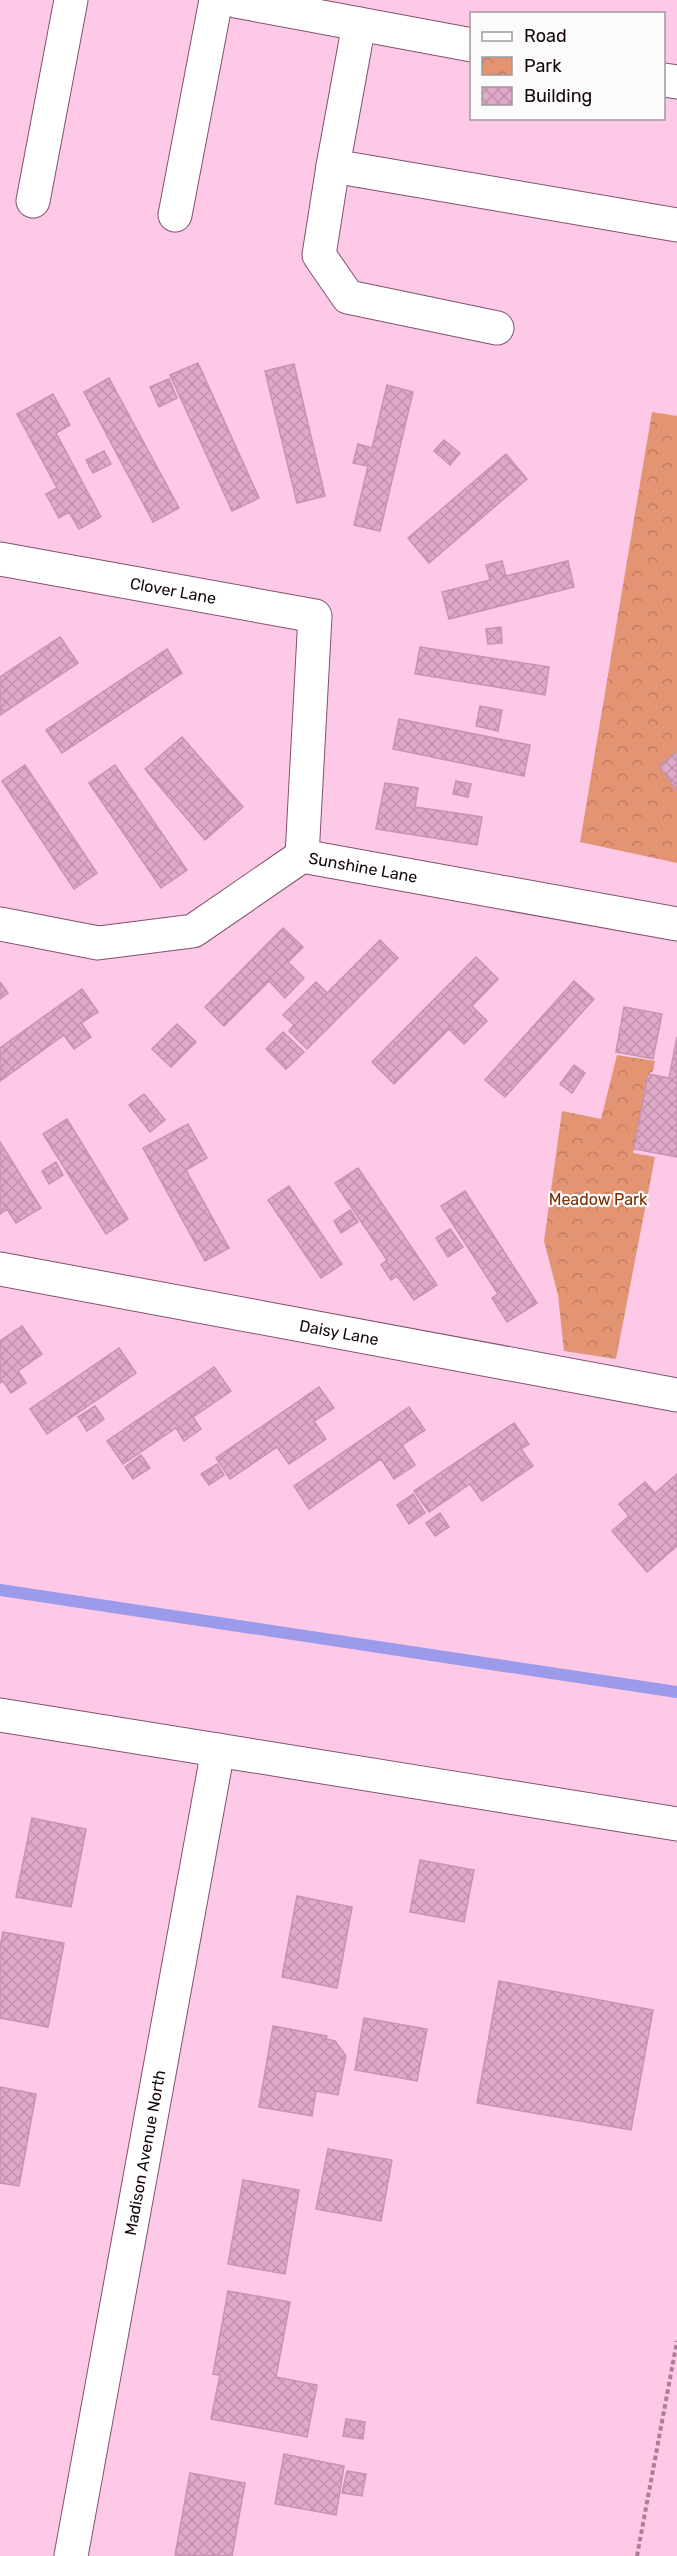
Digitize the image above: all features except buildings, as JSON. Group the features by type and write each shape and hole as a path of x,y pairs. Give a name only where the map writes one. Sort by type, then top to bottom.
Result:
{"street":[{"path":"33,201 70,0"},
{"path":"175,215 226,1 470,45"},
{"path":"359,24 319,255 348,297 497,328"},
{"path":"333,166 677,225"},
{"name":"Clover Lane","path":"0,559 315,616 302,856"},
{"name":"Sunshine Lane","path":"0,924 98,942 193,932 302,856 677,924"},
{"name":"Daisy Lane","path":"0,1269 677,1395"},
{"path":"0,1715 677,1824"},
{"name":"Madison Avenue North","path":"71,2556 218,1750"}],"path":[{"path":"637,2556 677,2341"}],"green space":[{"path":"652,412 677,416 677,863 580,842"},
{"name":"Meadow Park","path":"617,1055 655,1061 653,1071 648,1074 633,1153 655,1157 616,1359 564,1351 558,1295 544,1241 562,1111 601,1119"}],"waterway":[{"path":"0,1590 677,1692"}]}
